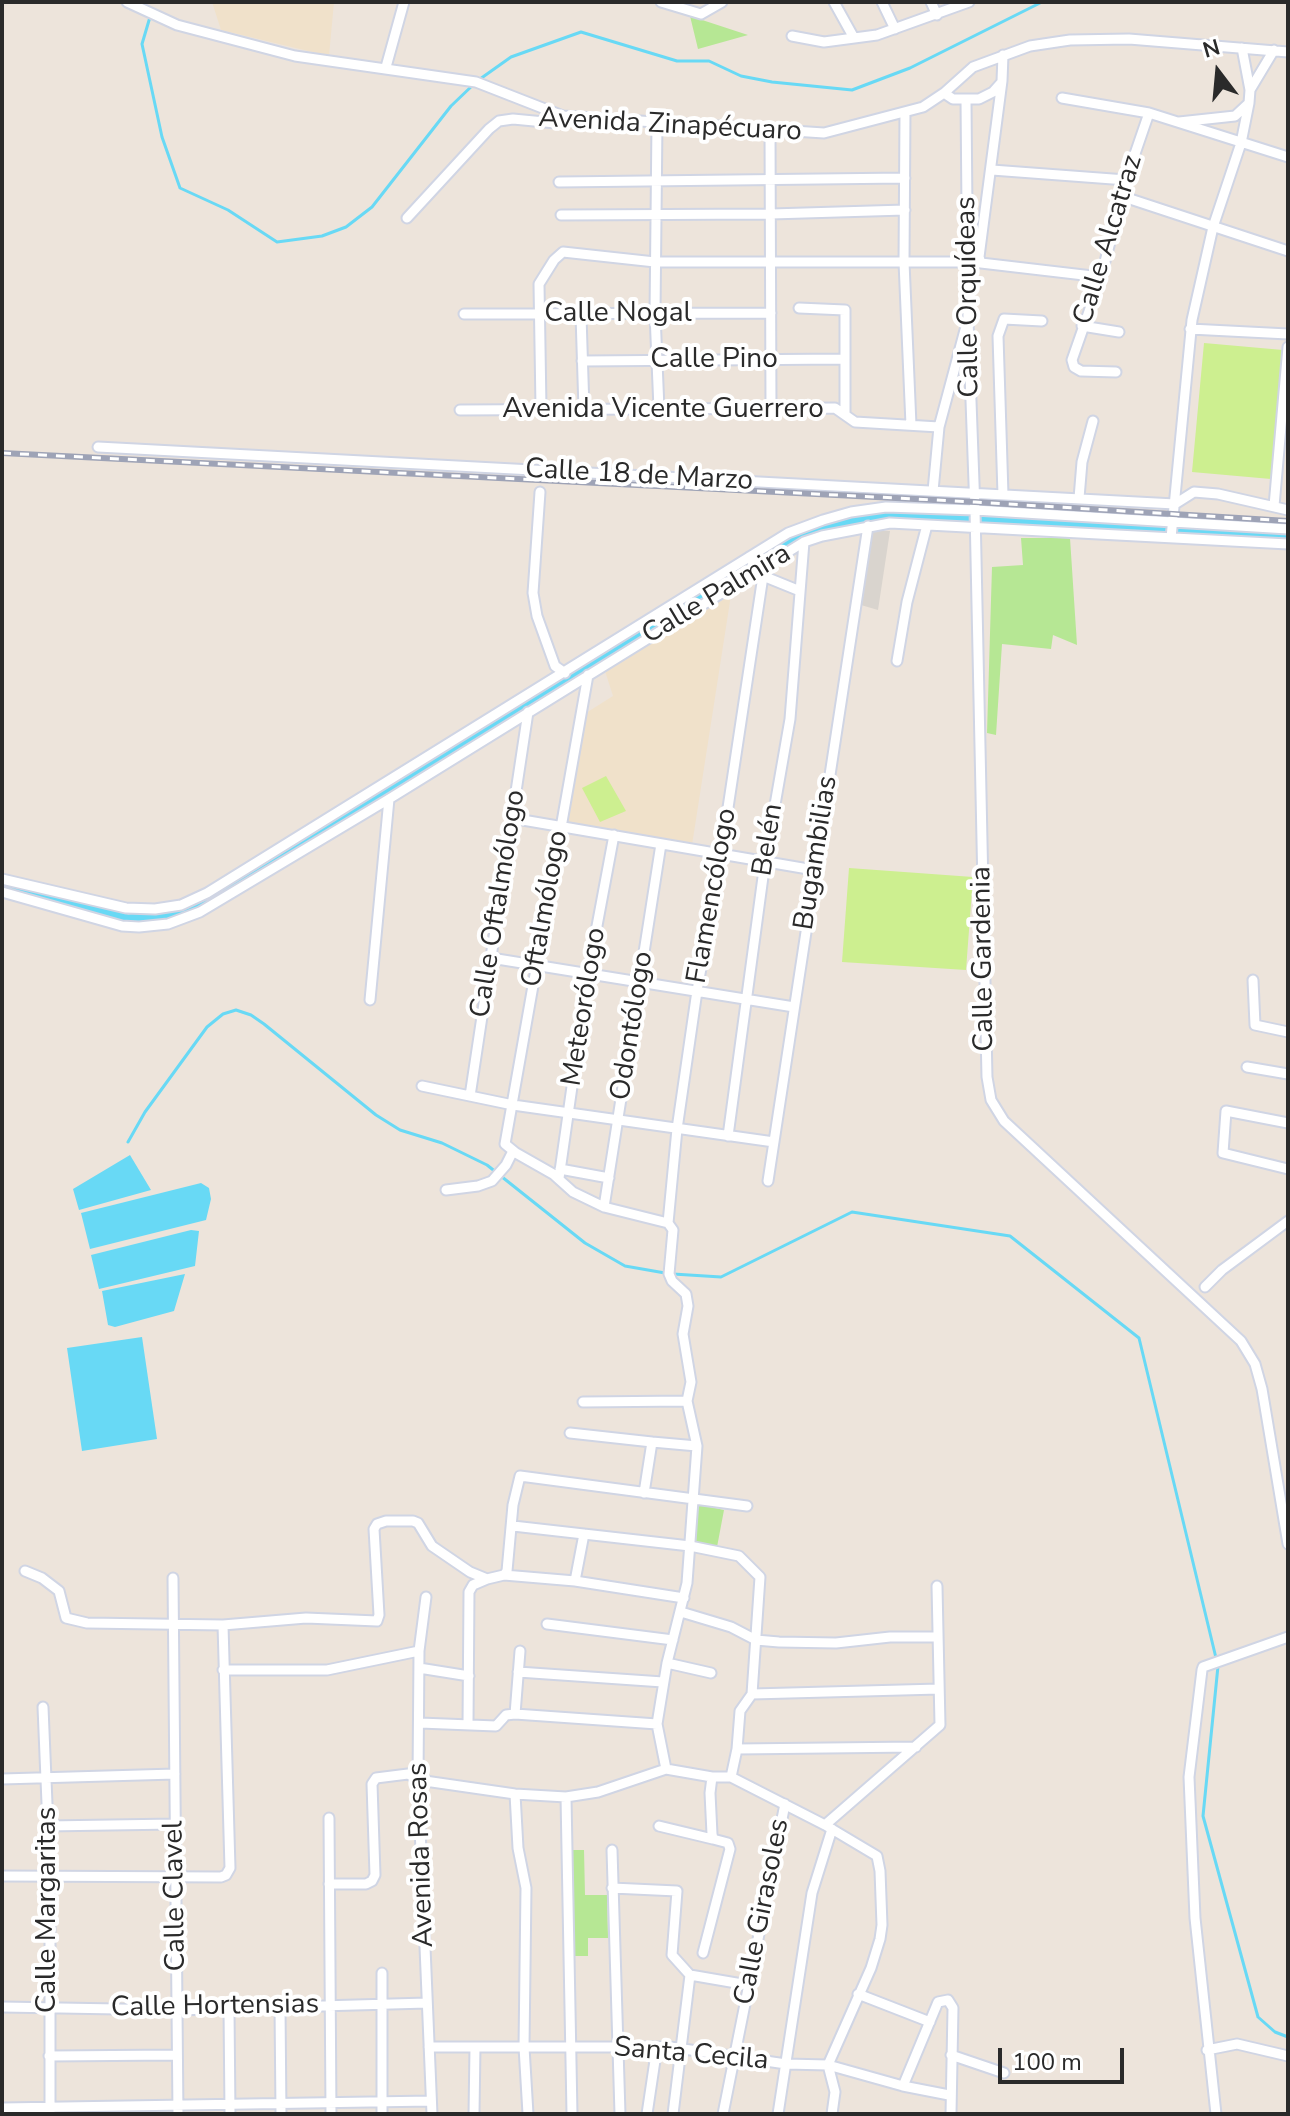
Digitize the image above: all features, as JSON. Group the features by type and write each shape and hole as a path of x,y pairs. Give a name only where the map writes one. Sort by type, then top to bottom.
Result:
{"street":[{"path":"127,2 177,25 295,56 476,82 563,116"},
{"path":"386,67 404,2"},
{"path":"661,2 674,3 701,14 722,2"},
{"path":"834,2 854,38"},
{"path":"882,2 895,29"},
{"path":"931,2 937,15"},
{"path":"792,36 824,42 877,35 969,2"},
{"name":"Avenida Zinapécuaro","path":"407,218 499,121 513,119 555,123 563,116 824,133 923,107 973,67 1030,46 1070,40 1129,39 1288,52"},
{"path":"1171,537 1190,329 1213,227 1241,143 1249,103 1250,90 1242,48"},
{"path":"1250,90 1274,50"},
{"path":"1003,55 992,170 979,257 981,263 1101,277"},
{"path":"944,93 953,99 979,99 993,92 1002,81"},
{"path":"1062,98 1149,113 1288,157"},
{"name":"Calle Orquídeas","path":"966,101 968,319 975,511"},
{"path":"1176,122 1235,116 1249,103"},
{"path":"905,112 904,262 911,425"},
{"name":"Calle Alcatraz","path":"1116,372 1081,371 1074,367 1072,360 1101,277 1121,196 1149,113"},
{"path":"657,122 655,314 659,409"},
{"path":"770,130 771,408"},
{"path":"992,170 1126,180"},
{"path":"559,182 905,178"},
{"path":"1121,196 1288,251"},
{"path":"561,215 905,210"},
{"path":"541,408 540,279 563,252 655,262 967,262"},
{"path":"799,308 845,310 845,415"},
{"name":"Calle Nogal","path":"464,314 771,313"},
{"path":"581,315 584,410"},
{"path":"933,491 939,427 968,319"},
{"path":"1003,495 998,336 1004,319 1042,321"},
{"path":"1082,326 1119,332"},
{"path":"1190,329 1288,334"},
{"path":"1274,506 1288,347"},
{"name":"Calle Pino","path":"582,361 845,359"},
{"name":"Avenida Vicente Guerrero","path":"460,410 835,408 855,422 939,427"},
{"path":"1079,498 1082,462 1093,421"},
{"name":"Calle 18 de Marzo","path":"98,447 1175,504 1194,492 1218,494 1288,510"},
{"path":"540,492 533,593 537,616 555,666 565,673"},
{"path":"2,879 126,908 155,909 181,905 207,893 565,673 621,645 756,566 788,533 851,512 886,507 1288,529"},
{"name":"Calle Gardenia","path":"975,511 987,1077 991,1100 1004,1121 1241,1341 1255,1364 1288,1544"},
{"name":"Calle Palmira","path":"2,892 122,926 139,927 177,921 216,904 389,799 588,675 621,645 756,566 822,536 890,523 1288,544"},
{"path":"897,661 907,602 927,525"},
{"name":"Bugambilias","path":"768,1181 868,526"},
{"name":"Belén","path":"728,1136 765,862 790,719 804,542"},
{"path":"756,566 800,591"},
{"name":"Flamencólogo","path":"666,1769 657,1724 667,1663 684,1598 697,1446 687,1401 691,1382 683,1334 688,1306 686,1294 669,1274 674,1239 668,1223 677,1129 721,854 756,566"},
{"name":"Oftalmólogo","path":"509,1147 536,966 588,675"},
{"name":"Calle Oftalmólogo","path":"470,1096 528,712"},
{"path":"370,1000 389,799"},
{"path":"511,818 814,870"},
{"name":"Meteorólogo","path":"559,1173 588,974 614,835"},
{"name":"Odontólogo","path":"604,1207 661,844"},
{"path":"491,958 794,1007"},
{"path":"1253,980 1255,1025 1288,1032"},
{"path":"1247,1067 1288,1074"},
{"path":"422,1086 513,1105 774,1142"},
{"path":"1288,1123 1226,1111 1223,1153 1288,1169"},
{"path":"446,1190 487,1184 498,1174 509,1147 559,1173 609,1178"},
{"path":"559,1173 573,1192 604,1207 668,1223"},
{"path":"1205,1287 1222,1270 1288,1221"},
{"path":"583,1402 687,1401"},
{"path":"570,1433 697,1446"},
{"path":"644,1493 652,1442"},
{"path":"504,1575 520,1476 747,1506"},
{"path":"25,1571 42,1578 59,1591 66,1618 87,1623 223,1625 306,1618 377,1621 374,1529 377,1524 386,1521 418,1523 432,1546 470,1572 487,1579"},
{"path":"513,1526 690,1546 739,1556 760,1577 752,1694 740,1711 731,1777"},
{"path":"575,1581 584,1534"},
{"path":"468,1724 469,1592 473,1585 504,1575 575,1581 684,1598"},
{"path":"2,1779 175,1774 173,1578"},
{"path":"778,2114 812,1893 829,1827 940,1725 937,1586"},
{"name":"Avenida Rosas","path":"426,1597 419,1651 418,1780 432,2114"},
{"path":"681,1612 731,1627 756,1640 836,1643 890,1637 938,1637"},
{"path":"547,1624 673,1640"},
{"path":"2,1876 226,1875 230,1868 223,1625"},
{"path":"1216,2114 1195,1918 1189,1777 1202,1670 1203,1667 1288,1637"},
{"path":"223,1670 327,1670 419,1651"},
{"path":"515,1714 520,1651"},
{"path":"667,1663 711,1673"},
{"path":"419,1668 469,1676"},
{"path":"518,1672 663,1682"},
{"path":"752,1694 939,1689"},
{"name":"Calle Margaritas","path":"43,1707 50,1876 50,2111"},
{"path":"420,1723 496,1726 502,1723 506,1715 515,1714 657,1724"},
{"path":"737,1749 916,1747"},
{"path":"329,1884 366,1884 372,1881 375,1875 372,1784 374,1780 396,1774 515,1794 566,1797 598,1792 666,1769 731,1777 829,1827 877,1856 882,1925 880,1939 871,1968 828,2065 835,2092 832,2114"},
{"name":"Calle Clavel","path":"175,1774 178,2110"},
{"path":"712,1777 713,1839"},
{"path":"515,1794 518,1848 526,1888 524,2047 528,2114"},
{"path":"566,1797 572,2114"},
{"name":"Calle Girasoles","path":"723,2114 785,1804"},
{"path":"329,1818 331,2108"},
{"path":"47,1826 175,1824"},
{"path":"659,1826 728,1843 730,1849 703,1953"},
{"path":"612,1850 620,2114"},
{"path":"612,1888 677,1891 672,1955 690,1975 748,1985"},
{"path":"382,1973 382,2114"},
{"path":"673,2114 690,1975"},
{"path":"858,1994 930,2022"},
{"path":"903,2086 938,2002 952,2002 951,2114"},
{"name":"Calle Hortensias","path":"2,2007 177,2010 427,2003"},
{"path":"280,2007 281,2109"},
{"path":"229,2009 230,2109"},
{"path":"1207,2050 1237,2044 1288,2056"},
{"name":"Santa Cecila","path":"429,2047 573,2045 680,2049 786,2064 828,2065 949,2095"},
{"path":"474,2114 475,2047"},
{"path":"647,2114 657,2047"},
{"path":"49,2056 177,2055"},
{"path":"951,2055 1004,2073"},
{"path":"2,2108 50,2111 281,2109 431,2101"}],"shaded area":[{"path":"212,2 334,2 329,56 221,30"},
{"path":"873,531 890,531 878,610 861,605"},
{"path":"731,595 692,845 567,822 586,713 613,696 605,671"}],"green space":[{"path":"690,16 748,35 698,49"},
{"path":"1204,343 1283,350 1271,479 1192,472"},
{"path":"1021,538 1070,538 1077,645 1053,635 1051,649 1002,644 996,735 987,733 992,567 1023,565"},
{"path":"606,776 626,811 600,822 582,788"},
{"path":"849,868 973,877 966,970 842,962"},
{"path":"697,1504 724,1510 717,1547 696,1543"},
{"path":"571,1850 584,1850 585,1895 607,1895 608,1938 588,1938 588,1956 573,1956"}],"water":[{"path":"130,1155 151,1190 79,1210 73,1189"},
{"path":"201,1183 209,1188 211,1199 206,1220 90,1249 81,1213"},
{"path":"191,1230 199,1231 195,1266 99,1289 91,1255"},
{"path":"185,1274 174,1311 115,1327 108,1325 102,1291"},
{"path":"142,1337 157,1439 82,1451 67,1348"}],"waterway":[{"path":"480,79 511,57 581,32 677,61 709,61 741,76 852,90 910,68 1042,2"},
{"path":"150,17 142,44 162,137 180,188 228,210 277,242 322,236 346,227 372,207 451,106 474,84"},
{"path":"6,884 128,919 183,913 222,894 797,538 822,527 889,514 1288,536"},
{"path":"128,1142 145,1112 207,1027 223,1014 236,1010 264,1024 376,1115 400,1130 442,1143 487,1165 585,1243 625,1266 665,1273"},
{"path":"673,1274 721,1277 852,1212 1010,1236 1139,1338 1216,1658"},
{"path":"1218,1666 1203,1816 1258,2017 1275,2032 1288,2037"}],"railway":[{"path":"2,453 975,502 1288,521"}]}
